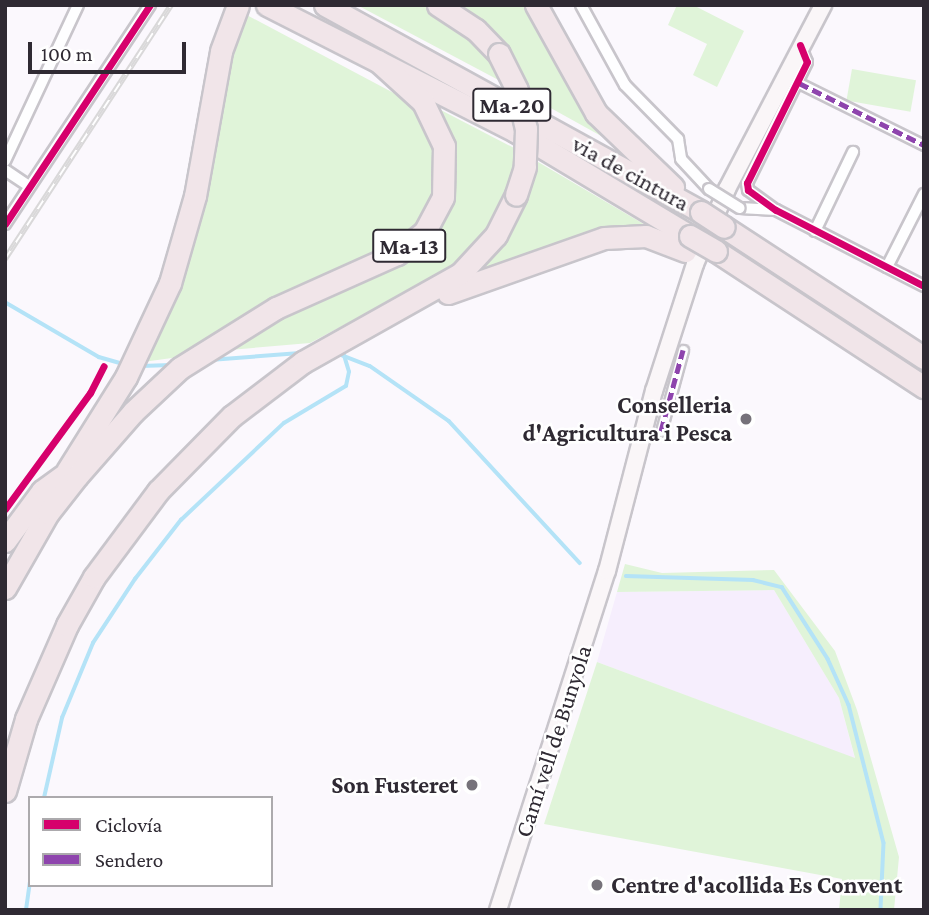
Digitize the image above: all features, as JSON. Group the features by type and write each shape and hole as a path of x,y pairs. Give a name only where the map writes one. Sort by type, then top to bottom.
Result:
{"highway":[{"path":"5,564 65,474 137,357 181,248 217,70 238,5"},
{"path":"332,344 460,274 496,235 516,195 525,167 526,129 517,90 499,54 476,30 439,5"},
{"path":"536,5 596,113 697,210"},
{"name":"via de cintura","path":"326,6 697,210 924,358"},
{"name":"Ma-20","path":"270,7 377,61"},
{"name":"via de cintura","path":"377,61 541,146 688,243"},
{"name":"Ma-13","path":"5,588 55,504 107,440 166,380 211,346 299,296 397,254 419,237 434,217 446,173 440,133 424,102 377,61"},
{"name":"Ma-13","path":"5,791 45,670 93,577 116,544 194,452 232,416 303,362 332,344 481,278 590,240 646,236 688,243"},
{"name":"Ma-20","path":"688,243 768,285 924,387"},
{"path":"5,541 42,491 65,474"}],"main road":[{"name":"Camí vell de Bunyola","path":"498,910 607,571 654,391 695,264 727,189 823,5"}],"street":[{"path":"5,161 78,5"},
{"path":"5,224 150,5"},
{"path":"581,5 625,85 678,139 681,159 709,189 740,208 776,210"},
{"path":"800,46 807,62 747,183 748,190 776,210 924,286"},
{"path":"799,82 924,145"},
{"path":"815,231 853,152"},
{"path":"5,170 29,186"},
{"path":"887,267 924,194"},
{"path":"661,431 683,350"}],"shaded area":[{"path":"774,590 839,698 855,759 597,662 617,592"}],"green space":[{"path":"357,5 424,5 484,47 506,84"},
{"path":"457,5 528,5 612,142 529,96 500,38"},
{"path":"677,5 693,5 744,31 717,87 693,75 707,44 668,25"},
{"path":"243,13 405,99 427,127 436,157 435,188 422,218 388,249 289,290 179,357 143,362"},
{"path":"852,69 916,80 910,112 846,101"},
{"path":"435,107 516,149 513,177 492,226 455,266 310,343 218,351 433,234"},
{"path":"533,159 647,226 539,250 480,270 515,222"},
{"path":"625,564 662,573 774,570 835,651 857,710 899,857 894,910 839,910 842,879 544,824 597,662 855,758 839,698 774,590 617,592"}],"waterway":[{"path":"5,302 99,357 123,364"},
{"path":"210,360 300,353"},
{"path":"336,353 370,366 449,421 580,563"},
{"path":"44,796 62,718 93,643 135,579 181,520 284,423 346,386 349,372 344,356"},
{"path":"141,366 171,365"},
{"path":"626,576 753,580 782,587 828,659 849,705 884,843 881,910"},
{"path":"26,910 29,887"}],"railway":[{"path":"5,259 171,5"}],"marked path":[{"path":"799,83 924,145"},
{"path":"661,431 683,350"}],"cycle path":[{"path":"5,224 150,5"},
{"path":"800,45 807,62 747,183 748,190 776,210 924,286"},
{"path":"5,509 90,393 104,366"}],"place":[{"name":"Conselleria d'Agricultura i Pesca","path":"746,419"},
{"name":"Son Fusteret","path":"472,785"},
{"name":"Centre d'acollida Es Convent","path":"597,885"}]}
